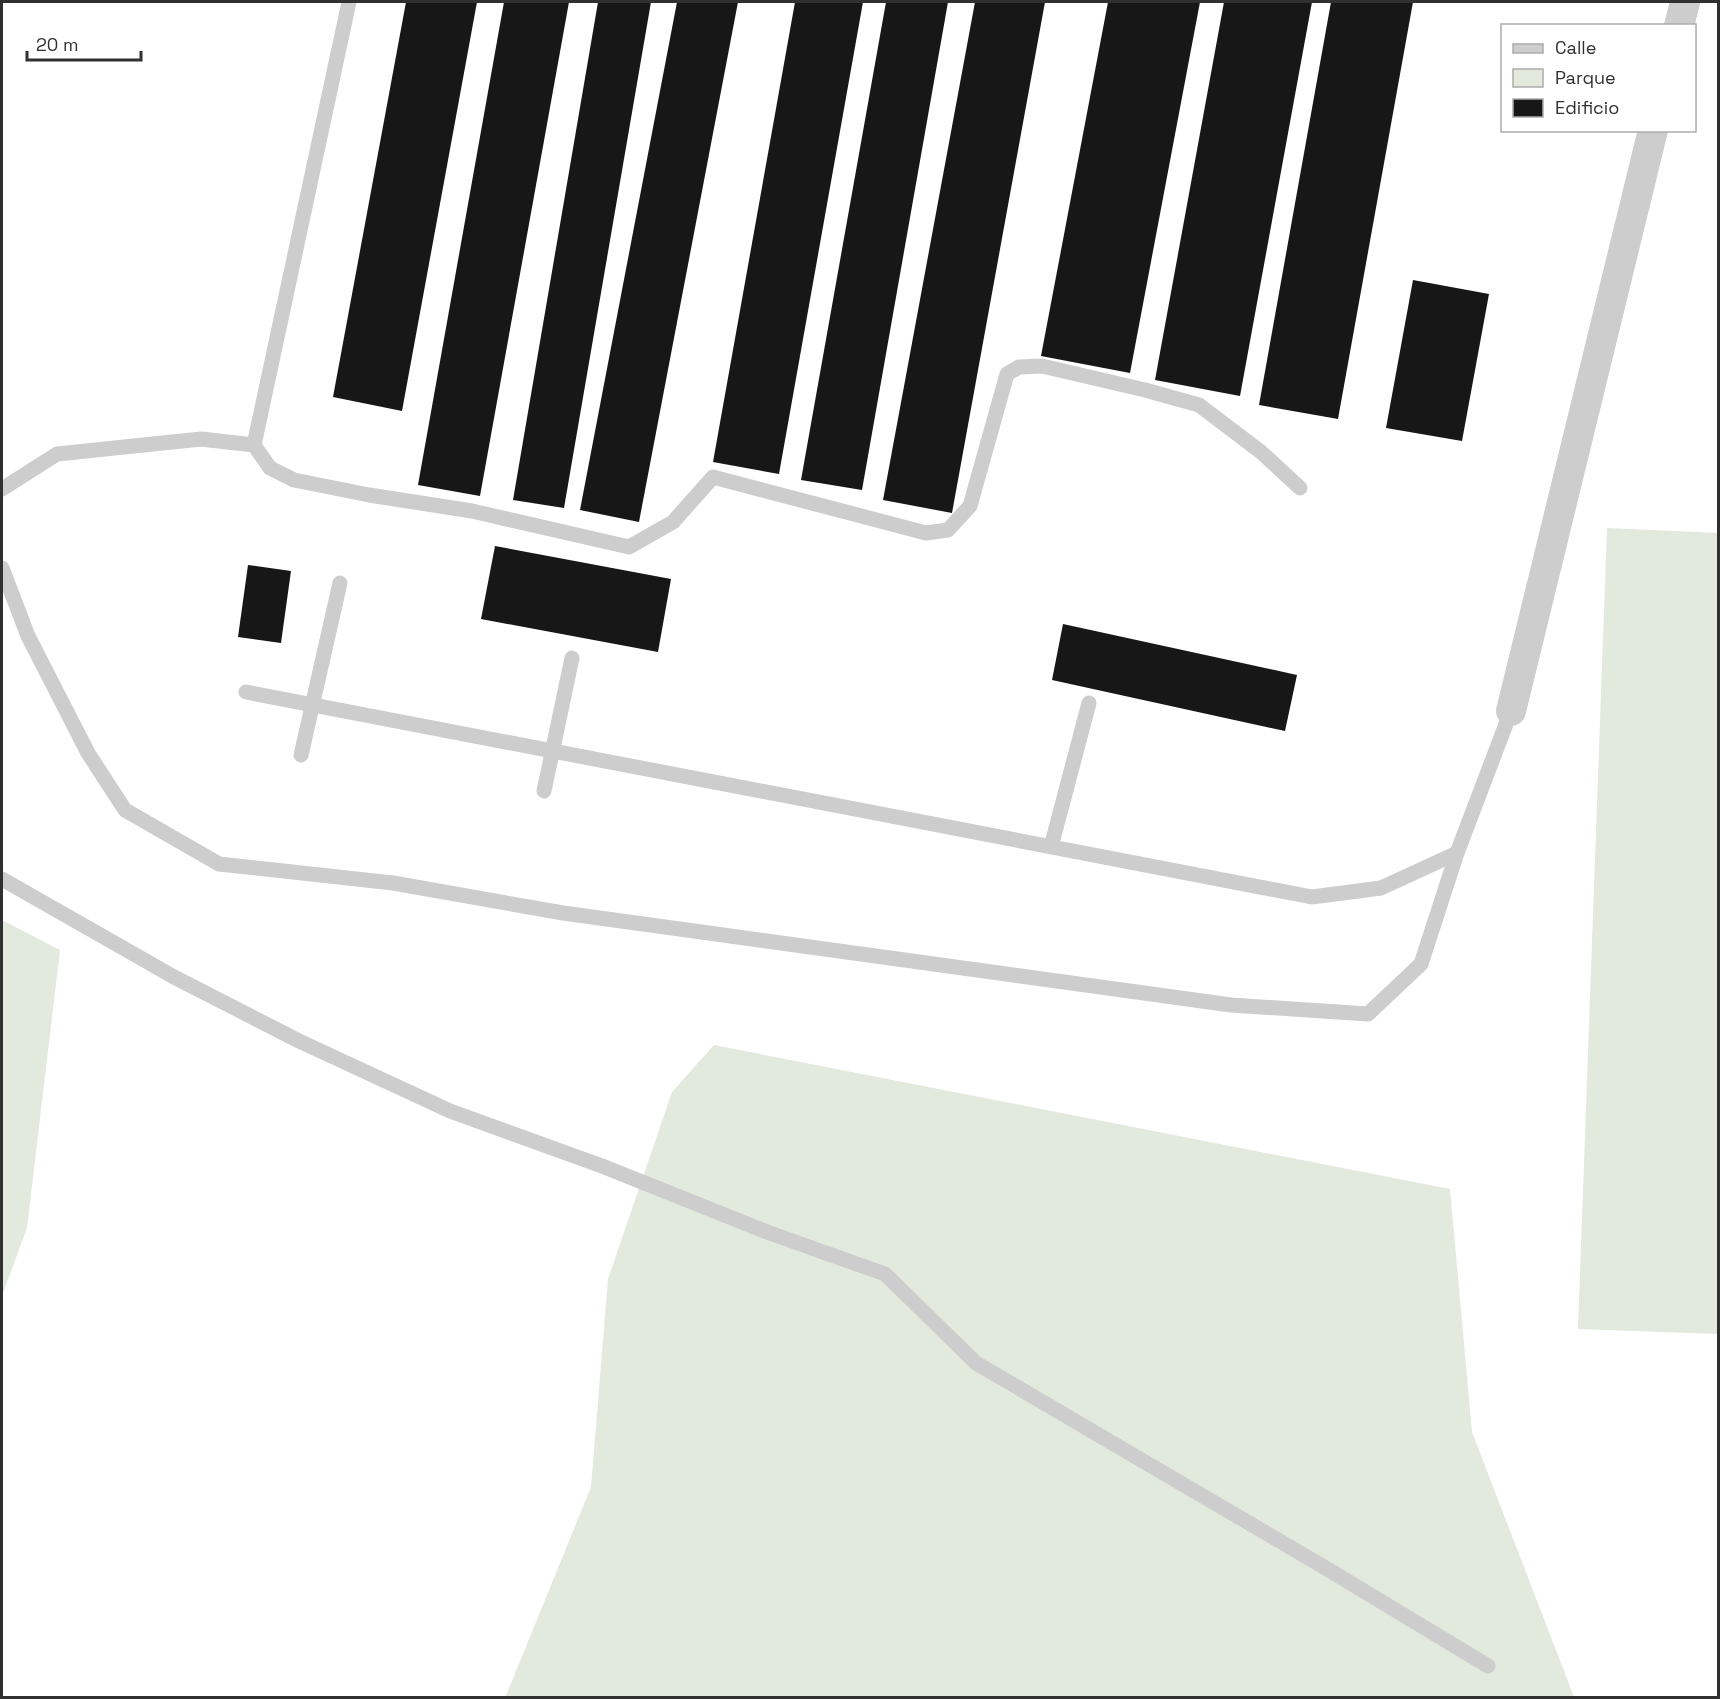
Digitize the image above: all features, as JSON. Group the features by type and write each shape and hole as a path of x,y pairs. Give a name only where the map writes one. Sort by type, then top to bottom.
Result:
{"street":[{"path":"1680,24 1685,2"},
{"path":"1511,711 1653,132"}],"lane":[{"path":"349,2 254,445 270,468 294,480 369,495 472,511 629,547 673,522 713,477 926,533 948,530 970,506 1006,374 1019,367 1042,366 1199,405 1261,452 1300,488"},
{"path":"2,489 57,454 201,439 254,445"},
{"path":"2,568 28,636 88,753 125,810 219,864 393,883 563,913 1231,1005 1368,1014 1421,964 1457,853 1511,711"},
{"path":"301,755 340,583"},
{"path":"544,791 572,658"},
{"path":"246,692 1312,897 1381,888 1457,853"},
{"path":"1051,847 1089,704"},
{"path":"2,879 174,977 299,1041 450,1111 602,1166 767,1232 885,1274 976,1363 1488,1666"}],"green space":[{"path":"1607,528 1718,533 1718,1334 1578,1329"},
{"path":"2,920 60,950 27,1228 2,1296"},
{"path":"714,1045 1450,1189 1472,1432 1574,1697 505,1698 591,1487 608,1279 672,1092"}],"building":[{"path":"406,2 477,2 402,411 333,397"},
{"path":"504,2 569,2 480,496 418,485"},
{"path":"598,2 651,2 564,508 513,500"},
{"path":"677,2 738,2 639,522 580,510"},
{"path":"795,2 863,2 779,474 713,462"},
{"path":"886,2 948,2 862,490 801,480"},
{"path":"975,2 1045,2 952,513 883,500"},
{"path":"1108,2 1200,2 1130,373 1041,356"},
{"path":"1224,2 1312,2 1240,396 1155,380"},
{"path":"1331,2 1413,2 1338,419 1259,405"},
{"path":"1413,280 1489,294 1462,441 1386,428"},
{"path":"495,546 671,579 658,652 481,619"},
{"path":"248,565 291,571 281,643 238,637"},
{"path":"1063,624 1297,675 1285,731 1052,680"}]}
